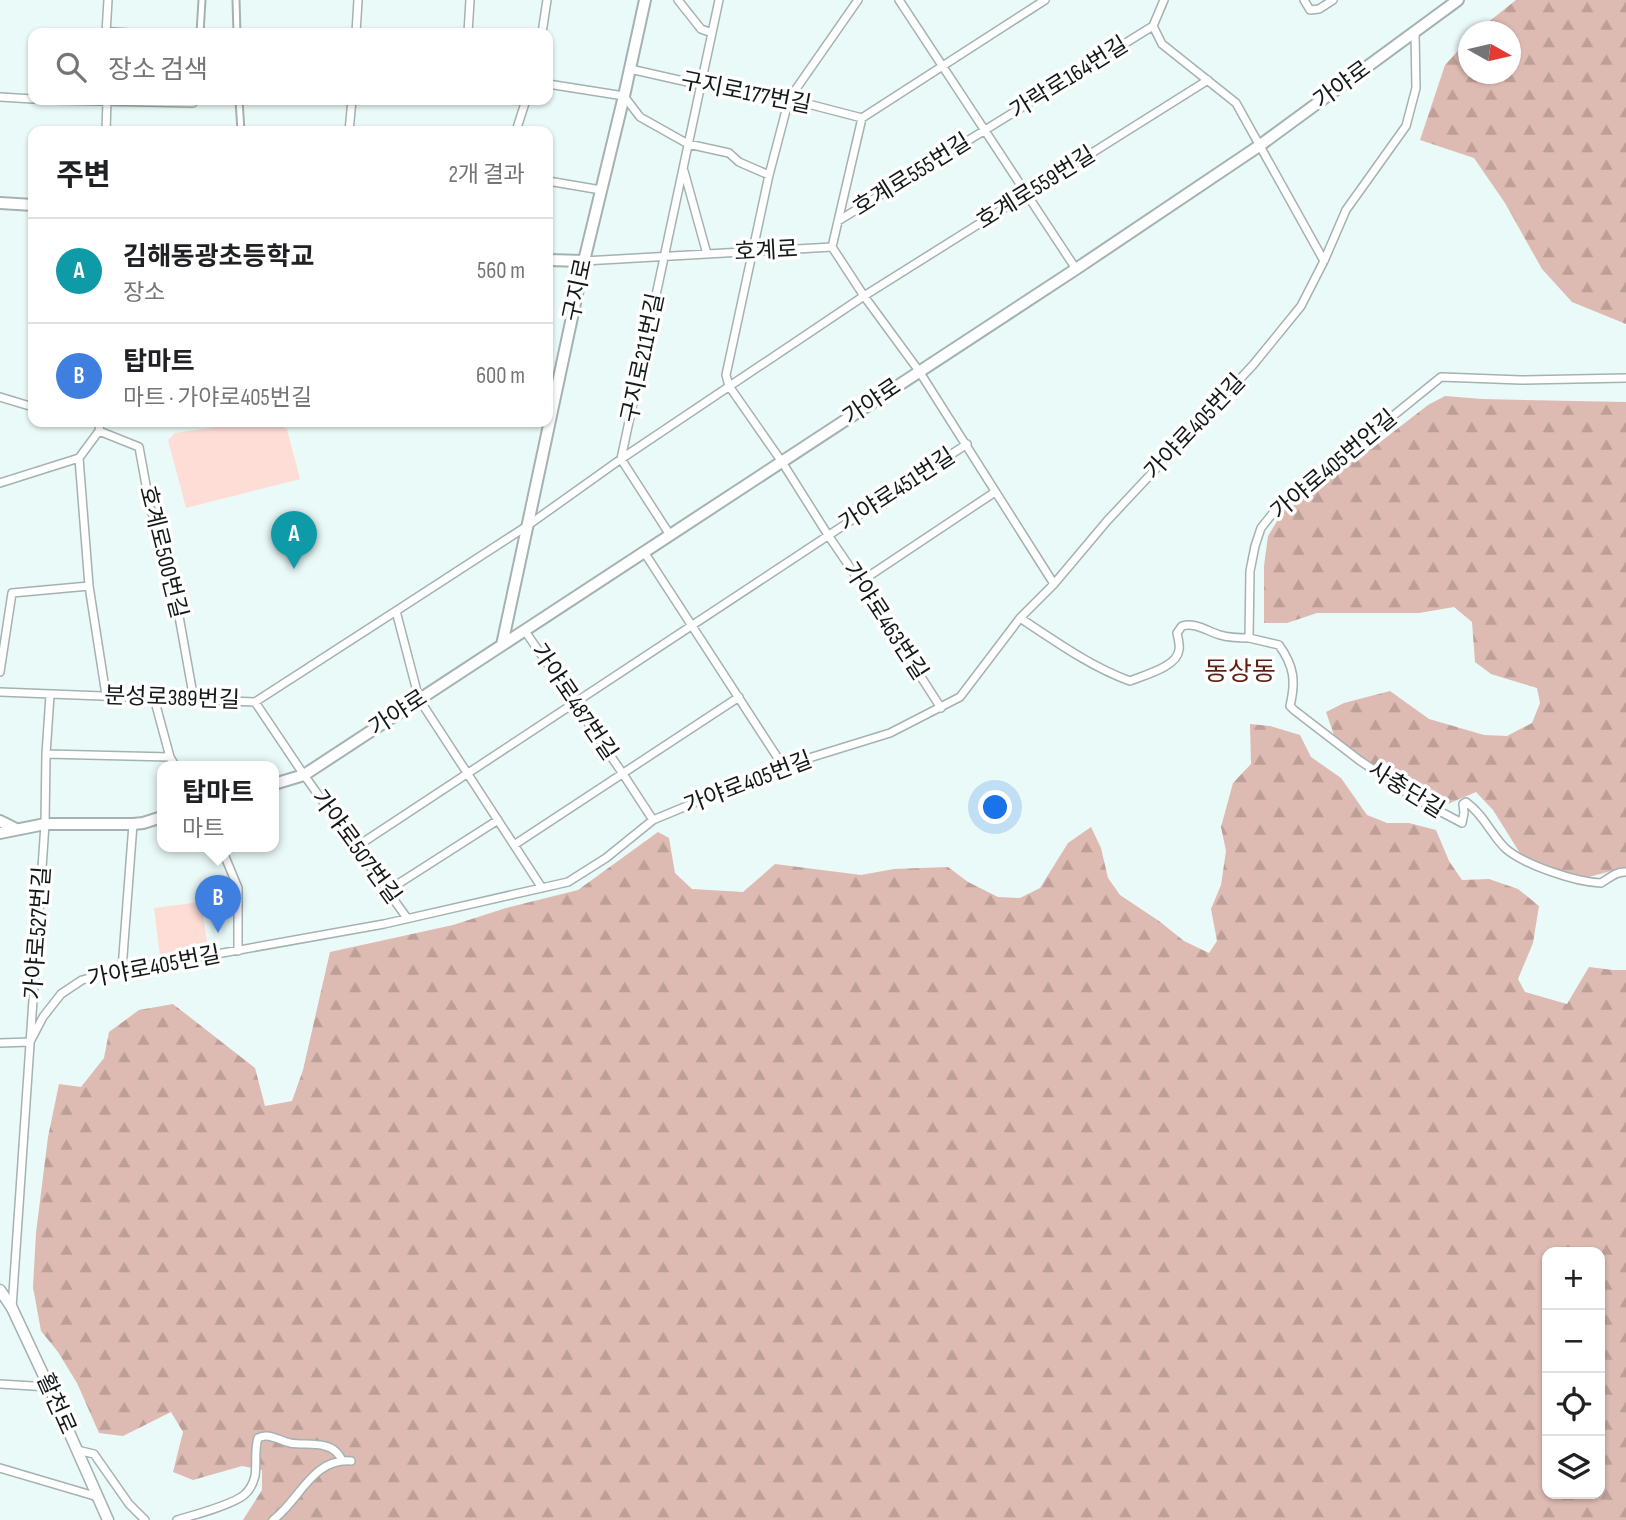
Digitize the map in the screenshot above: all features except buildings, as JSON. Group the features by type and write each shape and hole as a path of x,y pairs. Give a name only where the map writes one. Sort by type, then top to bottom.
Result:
{"main road":[{"name":"구지로","path":"553,405 645,0"},
{"name":"가야로","path":"279,782 304,775 1076,269 1259,146 1458,0"},
{"path":"0,203 28,205"},
{"name":"호계로","path":"553,260 584,261"},
{"name":"구지로","path":"502,645 548,427"},
{"path":"0,833 45,824 132,824 157,819"},
{"path":"0,821 16,829"}],"street":[{"path":"106,28 108,0"},
{"path":"200,28 202,0"},
{"path":"236,0 237,28"},
{"path":"356,28 358,0"},
{"path":"468,28 470,0"},
{"path":"543,28 547,0"},
{"path":"678,0 701,29 712,33"},
{"name":"구지로211번길","path":"621,459 719,0"},
{"path":"782,462 729,386 726,374 769,176 789,99 858,0"},
{"name":"호계로555번길","path":"899,0 1076,269"},
{"path":"862,118 1045,0"},
{"name":"가락로164번길","path":"985,130 1153,26 1164,0"},
{"path":"1304,0 1310,10 1319,9 1333,0"},
{"name":"가락로164번길","path":"1153,26 1162,44 1237,103 1324,261"},
{"name":"가야로405번길","path":"12,1308 30,1042 43,1017 61,994 82,980 122,969 407,918 568,882 606,858 653,820 783,766 890,733 960,697 1020,618 1261,355 1301,306 1346,210 1406,126 1416,88 1415,33"},
{"name":"구지로177번길","path":"630,69 701,85 789,99 862,118"},
{"name":"호계로559번길","path":"864,296 1208,80"},
{"path":"553,85 624,96 640,117 688,144 729,153 739,162 769,176"},
{"path":"0,97 28,99"},
{"path":"106,126 107,105"},
{"path":"239,105 240,126"},
{"path":"349,126 352,105"},
{"path":"518,126 524,105"},
{"name":"호계로555번길","path":"832,247 862,118"},
{"name":"호계로555번길","path":"838,221 985,130"},
{"path":"683,167 707,254"},
{"path":"553,181 601,190"},
{"path":"832,247 919,371"},
{"name":"호계로","path":"584,261 832,247"},
{"name":"구지로211번길","path":"527,526 621,459 864,296"},
{"name":"가야로451번길","path":"919,371 1054,584"},
{"name":"가야로405번안길","path":"1249,638 1250,571 1261,528 1297,490 1330,467 1441,377 1521,380 1626,378"},
{"path":"0,397 28,405"},
{"path":"0,483 79,458 99,427"},
{"name":"호계로500번길","path":"99,431 139,447 150,507 170,566 194,700"},
{"name":"가야로451번길","path":"828,536 967,444"},
{"path":"79,458 89,586 106,695"},
{"path":"621,459 670,535"},
{"name":"가야로463번길","path":"782,462 941,708"},
{"path":"860,582 996,492"},
{"path":"255,702 527,526"},
{"path":"356,847 828,536"},
{"path":"644,552 783,766"},
{"path":"0,672 12,593 89,586"},
{"path":"396,611 419,699 542,888"},
{"path":"1020,618 1110,673 1130,681 1174,660 1179,652 1177,632 1182,625 1190,624 1234,638 1249,638"},
{"name":"가야로487번길","path":"526,631 653,820"},
{"name":"사충단길","path":"1249,638 1279,645 1290,660 1293,674 1290,706 1294,710 1411,796 1462,824 1462,804 1466,802 1482,817 1505,847 1540,867 1574,879 1601,883 1622,871 1626,872"},
{"name":"분성로389번길","path":"0,692 255,702 304,775"},
{"name":"가야로527번길","path":"30,1042 45,824 50,695"},
{"path":"623,774 739,696"},
{"path":"153,698 172,761"},
{"path":"46,754 170,757"},
{"name":"가야로487번길","path":"514,845 623,774"},
{"name":"가야로507번길","path":"304,775 407,918"},
{"path":"387,891 498,820"},
{"path":"122,969 132,824"},
{"path":"223,852 239,888 238,950"},
{"path":"0,1044 30,1042"},
{"name":"활천로","path":"0,1290 12,1308 108,1520"},
{"path":"0,1384 49,1387"},
{"path":"177,1520 243,1497 251,1488 255,1475 254,1450 258,1438 263,1435 288,1443 325,1446 336,1451 342,1460"},
{"path":"77,1450 94,1454 129,1504 145,1520"},
{"path":"273,1520 322,1468 342,1460 351,1461"},
{"path":"0,1468 98,1497"}],"green space":[{"path":"1516,0 1626,0 1626,324 1572,302 1542,269 1505,203 1474,158 1420,140 1445,65 1458,51 1458,84 1521,84 1521,21 1490,21"},
{"path":"1445,396 1626,402 1626,867 1585,878 1558,873 1525,861 1493,810 1476,792 1436,809 1367,763 1334,735 1326,712 1344,703 1390,691 1429,719 1484,735 1507,736 1532,723 1540,703 1537,688 1491,674 1475,662 1472,622 1454,607 1419,613 1317,613 1287,623 1264,623 1264,566 1268,536 1285,508 1379,443 1428,405"},
{"path":"1250,724 1270,726 1300,735 1311,757 1341,778 1367,815 1387,823 1409,823 1436,830 1449,861 1462,880 1489,879 1518,889 1539,906 1533,943 1518,979 1525,992 1567,1004 1589,967 1626,970 1626,1520 243,1520 262,1490 262,1470 242,1466 193,1480 173,1472 183,1432 171,1412 123,1436 99,1433 77,1383 41,1331 33,1287 36,1233 48,1137 59,1084 81,1087 104,1058 109,1032 139,1010 173,1004 255,1068 265,1106 292,1101 303,1070 330,952 453,925 578,890 658,832 669,838 675,873 692,889 743,892 775,864 861,875 894,869 948,867 968,882 998,897 1020,898 1040,888 1068,843 1091,827 1101,848 1108,878 1120,895 1184,941 1209,953 1217,941 1211,909 1221,885 1226,851 1221,827 1233,783 1251,764"}],"shaded area":[{"path":"216,427 283,427 287,429 300,479 186,508 168,440 175,433"},
{"path":"201,902 209,955 161,964 154,908"}],"place":[{"name":"김해동광초등학교","path":"294,569"},
{"name":"탑마트","path":"218,933"}],"district":[{"name":"동상동","path":"1240,672"}]}
